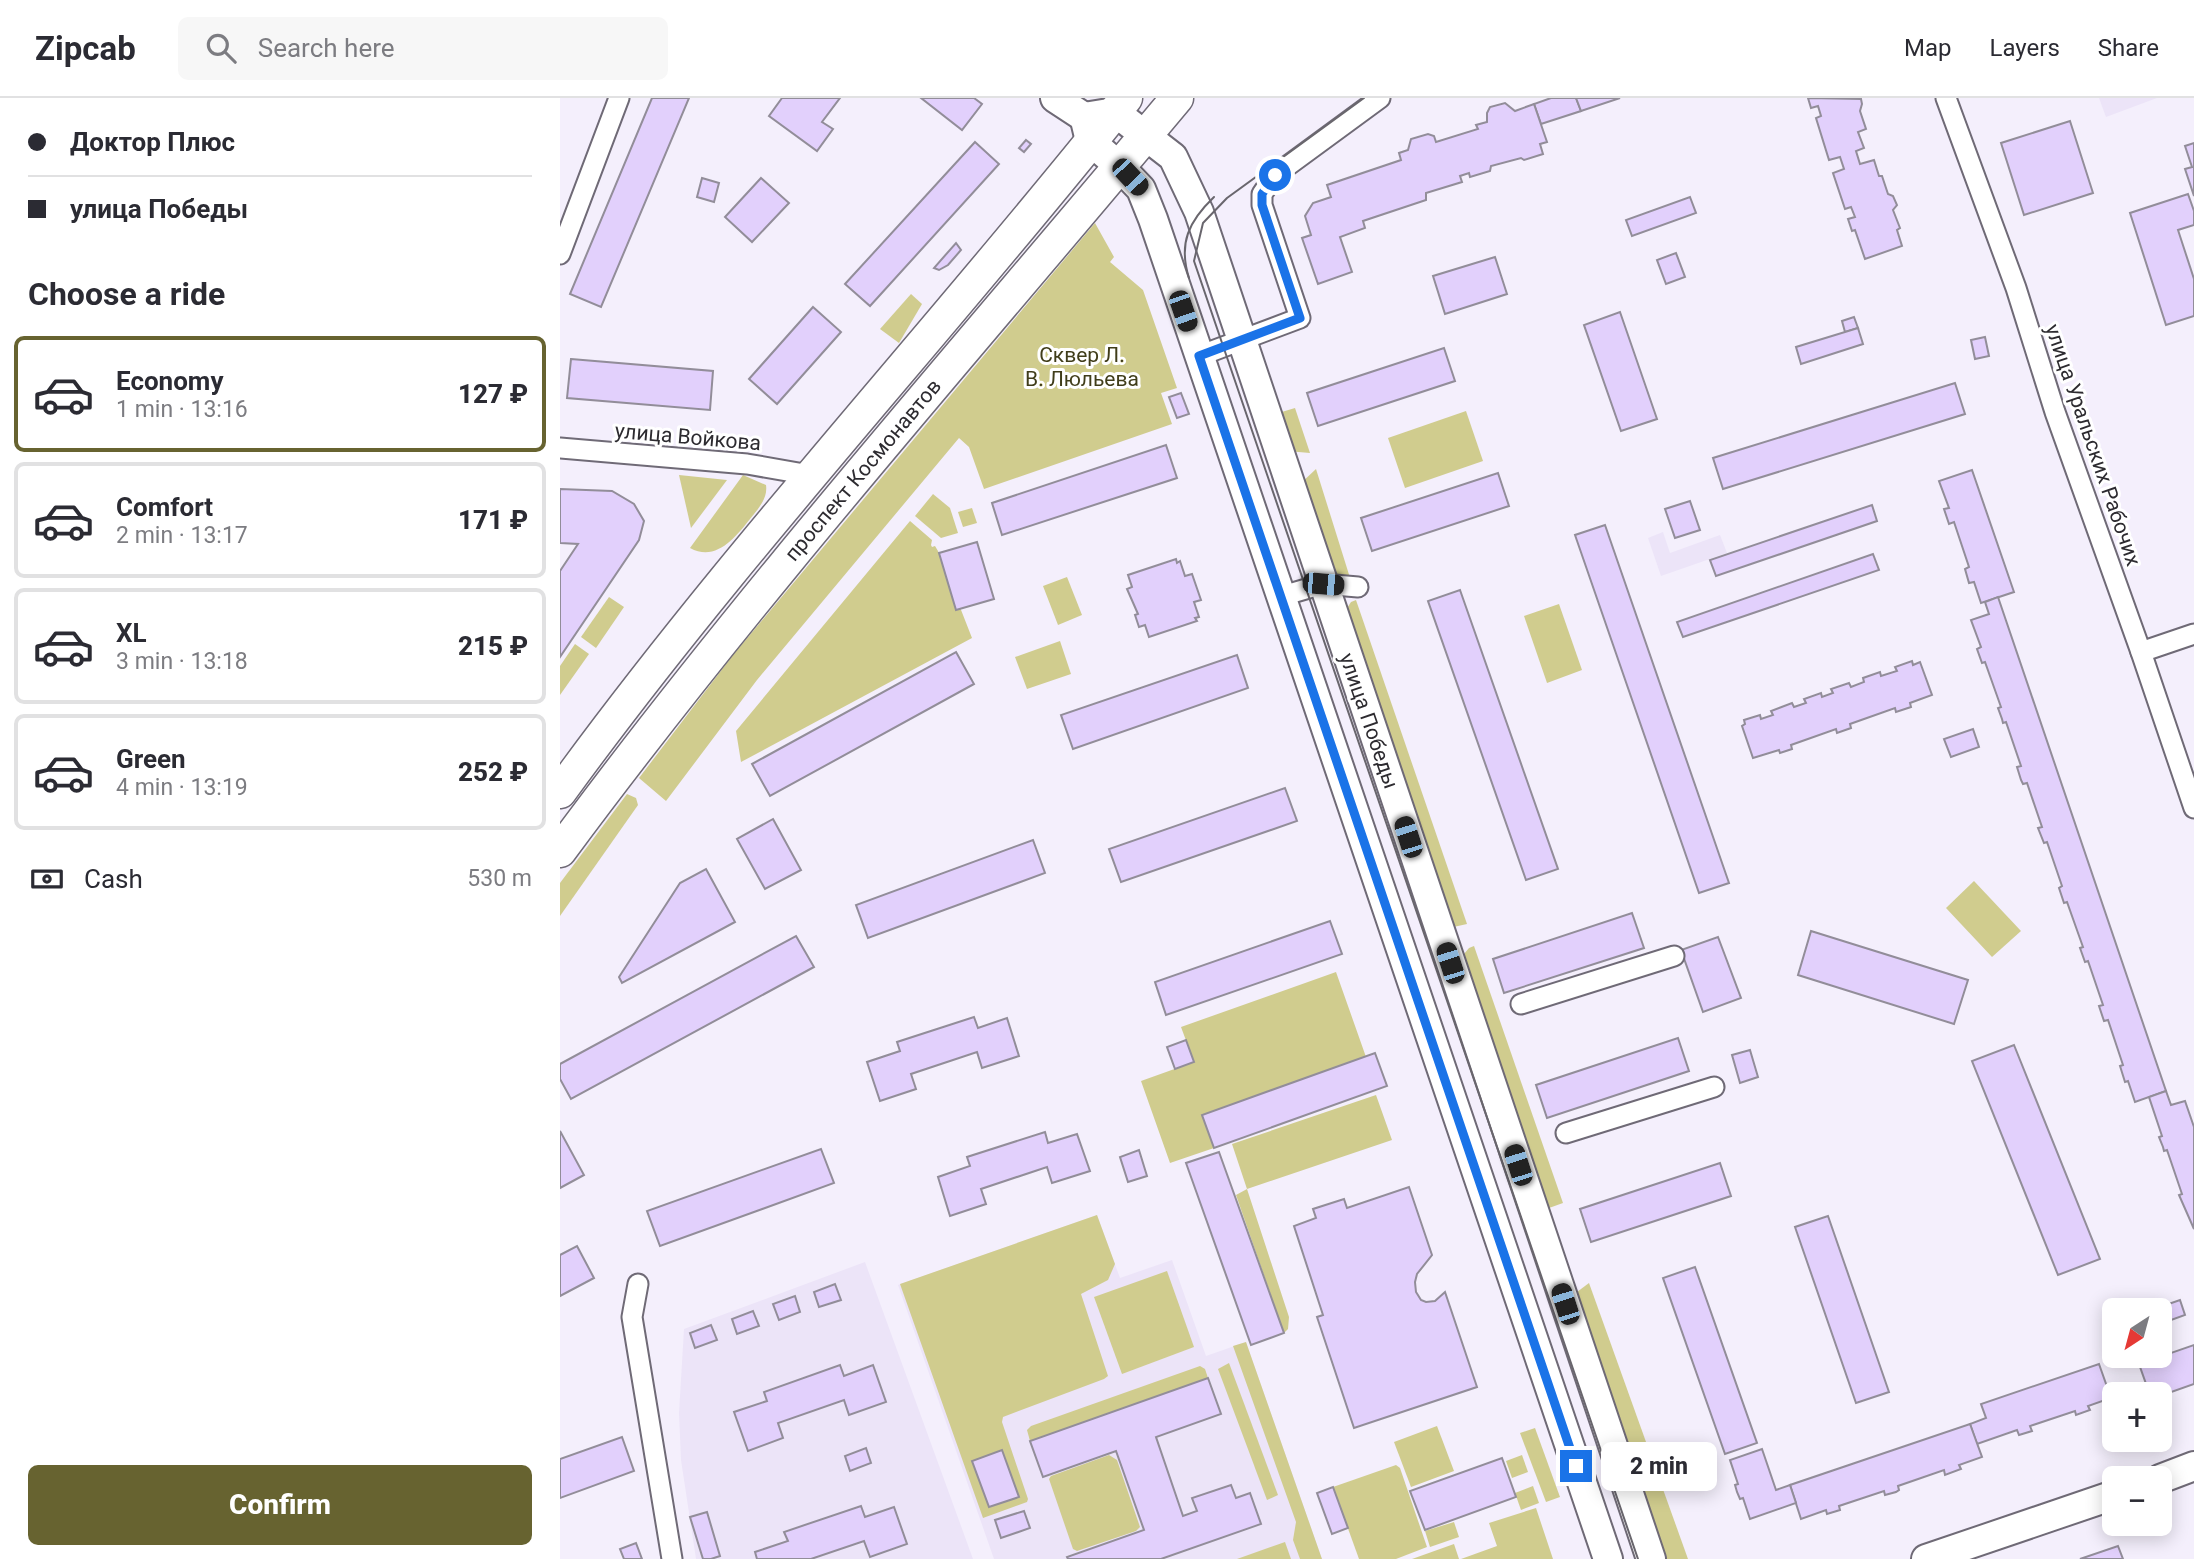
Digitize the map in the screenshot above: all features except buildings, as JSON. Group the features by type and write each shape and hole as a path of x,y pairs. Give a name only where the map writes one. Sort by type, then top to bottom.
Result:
{"main road":[{"path":"1055,98 1104,117"},
{"name":"проспект Космонавтов","path":"560,851 755,598 1177,98"},
{"name":"улица Победы","path":"1104,117 1146,135 1173,157 1203,223 1240,341 1651,1559"},
{"name":"улица Победы","path":"1104,117 1119,166 1141,189 1282,596 1608,1559"},
{"name":"проспект Космонавтов","path":"560,792 663,656 1104,117"},
{"path":"2172,1474 2194,1466"},
{"path":"1926,1559 2102,1499"}],"street":[{"path":"560,254 619,98"},
{"path":"1199,356 1300,318 1262,205 1262,194 1275,175 1380,98"},
{"name":"улица Уральских Рабочих","path":"1946,98 2005,255 2055,412 2194,808"},
{"name":"улица Войкова","path":"560,448 747,464 810,475"},
{"path":"1282,596 1323,584 1357,587"},
{"path":"2141,652 2194,634"},
{"path":"1521,1004 1674,956"},
{"path":"1566,1133 1714,1087"},
{"path":"638,1284 632,1317 672,1559"}],"shaded area":[{"path":"2099,98 2157,98 2106,117"},
{"path":"1663,532 1670,553 1720,535 1727,553 1661,576 1648,538"},
{"path":"1097,1215 1120,1278 1172,1260 1206,1356 1246,1342 1322,1559 994,1559 898,1285"},
{"path":"865,1262 973,1559 696,1559 681,1460 679,1413 684,1329"}],"green space":[{"name":"Сквер Л. В. Люльева","path":"1095,223 1114,257 1110,262 1143,290 1177,388 1161,393 1172,424 984,489 969,447 959,438 757,680 666,801 639,778 733,655"},
{"path":"911,294 922,304 899,343 880,329"},
{"path":"1295,408 1310,453 1287,451 1275,414"},
{"path":"1466,411 1483,461 1405,488 1388,438"},
{"path":"1316,469 1351,581 1331,580 1299,485"},
{"path":"679,475 727,480 691,528"},
{"path":"743,475 766,485 764,499 759,508 738,534 724,546 708,552 690,548"},
{"path":"933,494 950,508 958,533 941,538 915,516"},
{"path":"972,508 977,523 963,527 958,512"},
{"path":"910,521 932,540 932,547 935,546 938,551 972,638 741,762 736,731"},
{"path":"1067,577 1082,615 1058,625 1043,586"},
{"path":"609,597 624,607 596,648 581,637"},
{"path":"1356,600 1467,924 1449,928 1342,616 1351,602"},
{"path":"1559,604 1582,670 1547,683 1524,616"},
{"path":"1060,641 1071,674 1027,689 1015,657"},
{"path":"575,644 589,654 560,695 560,666"},
{"path":"627,794 636,798 638,805 560,916 560,883"},
{"path":"1974,881 2021,931 1992,957 1946,908"},
{"path":"1474,946 1563,1203 1549,1208 1544,1207 1459,960"},
{"path":"1336,972 1366,1057 1202,1115 1214,1148 1170,1163 1141,1081 1194,1062 1181,1027"},
{"path":"1376,1095 1392,1140 1247,1189 1232,1144"},
{"path":"1247,1189 1289,1317 1288,1329 1284,1333 1236,1195"},
{"path":"1097,1215 1115,1264 1108,1280 1081,1294 1108,1376 1003,1417 1002,1422 1028,1499 1027,1502 983,1518 900,1284"},
{"path":"1167,1271 1194,1347 1122,1374 1094,1297"},
{"path":"1589,1283 1688,1559 1665,1559 1573,1295"},
{"path":"1246,1342 1322,1559 1300,1559 1293,1540 1296,1522 1233,1346"},
{"path":"1229,1363 1278,1495 1267,1500 1218,1369"},
{"path":"1200,1366 1205,1369 1208,1378 1030,1441 1027,1430 1031,1426"},
{"path":"1437,1426 1454,1471 1411,1487 1394,1442"},
{"path":"1535,1428 1560,1497 1546,1502 1520,1433"},
{"path":"1109,1455 1117,1460 1140,1527 1136,1531 1077,1551 1073,1549 1049,1479"},
{"path":"1522,1455 1528,1472 1512,1478 1506,1461"},
{"path":"1396,1465 1400,1468 1427,1547 1396,1559 1359,1559 1333,1487"},
{"path":"1533,1486 1539,1503 1521,1510 1515,1493"},
{"path":"1536,1508 1553,1559 1461,1559 1497,1546 1489,1523"},
{"path":"1454,1522 1459,1537 1430,1547 1425,1531"},
{"path":"1285,1542 1291,1559 1237,1559"},
{"path":"1454,1544 1459,1559 1412,1559"}],"tram line":[{"path":"1364,98 1227,198 1203,223 1194,261 1638,1559"},
{"path":"1189,278 1185,254 1188,233 1198,215 1214,197"}],"route":[{"path":"1275,175 1262,194 1262,205 1300,318 1199,356 1576,1466"}]}
